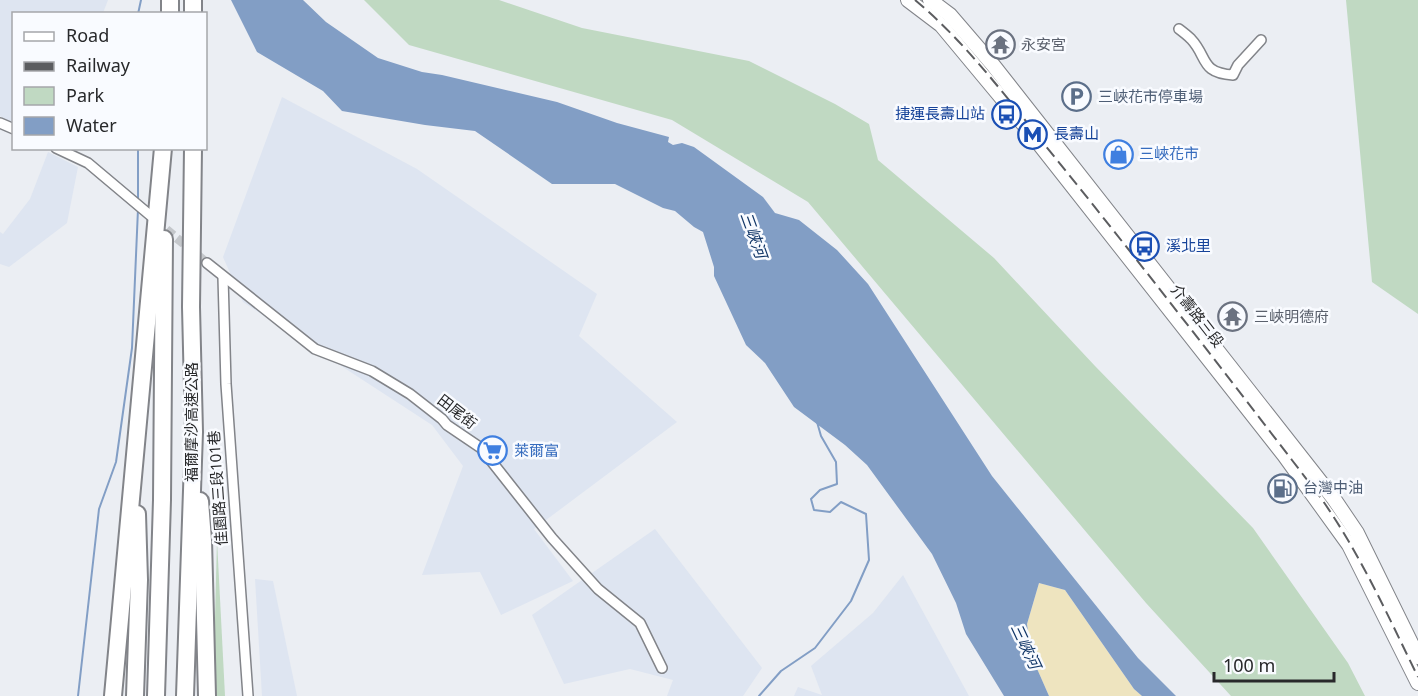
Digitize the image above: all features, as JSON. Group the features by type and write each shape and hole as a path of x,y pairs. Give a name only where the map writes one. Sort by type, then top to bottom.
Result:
{"highway":[{"path":"113,696 164,150"},
{"name":"福爾摩沙高速公路","path":"156,696 162,500 164,150"},
{"name":"福爾摩沙高速公路","path":"185,696 194,432 191,307 193,150"},
{"path":"135,696 139,580 138,417"},
{"path":"194,432 203,540 207,696"}],"main road":[{"name":"介壽路三段","path":"908,0 941,25 1025,126 1284,454 1349,545 1418,683"},
{"name":"介壽路三段","path":"930,0 950,15 1000,73 1334,499 1357,533 1418,657"}],"street":[{"path":"1179,29 1192,40 1207,67 1223,74 1233,75 1238,65 1261,40"},
{"path":"60,150 88,164 150,216"},
{"name":"田尾街","path":"207,264 315,348 381,377 410,394 447,425 481,448 552,538 598,589 640,623 662,668"},
{"name":"佳園路三段101巷","path":"223,277 226,384 248,696"}],"shaded area":[{"path":"0,0 108,0 103,12 12,12 12,123 0,116"},
{"path":"282,97 417,169 597,294 579,336 677,422 534,529 573,581 501,615 480,572 422,575 463,466 432,425 243,302 223,257"},
{"path":"48,152 78,167 67,223 9,267 0,264 0,232 3,234 30,199"},
{"path":"655,529 762,668 743,696 667,696 673,680 630,669 564,684 532,615"},
{"path":"903,575 969,696 794,696 798,687 822,695 811,666 873,613"},
{"path":"255,579 273,581 297,696 262,696"}],"green space":[{"path":"364,0 499,0 582,28 749,61 835,104 869,124 878,160 994,258 1095,366 1253,528 1348,663 1365,696 1231,696 1146,603 808,202 672,120 409,45"},
{"path":"1346,0 1418,0 1418,314 1372,282"},
{"path":"217,540 225,696 213,696"}],"sand":[{"path":"1039,583 1065,590 1134,689 1142,696 1049,696 1031,655 1027,624"}],"water":[{"name":"三峽河","path":"231,0 303,0 326,22 378,58 422,72 557,102 617,123 669,137 668,142 673,145 682,143 694,147 763,197 775,213 799,220 837,250 868,284 992,476 1138,658 1176,696 1142,696 1134,689 1065,590 1039,583 1027,624 1031,655 1049,696 1004,696 966,634 956,603 932,554 867,465 845,445 794,407 765,363 746,345 714,276 714,267 703,232 675,211 663,208 615,184 552,184 475,131 342,111 323,91 257,52"}],"waterway":[{"path":"138,12 141,0"},
{"path":"138,150 138,201"},
{"path":"78,696 99,509 116,462 132,348 138,209"},
{"path":"759,696 781,671 815,648 851,601 869,560 866,514 841,502 830,512 814,510 811,499 820,490 837,484 836,462 821,436 817,422"}],"tunnel":[{"path":"156,221 207,263"}],"railway":[{"path":"915,0 954,37 1007,97 1156,284 1318,494 1347,538 1384,606 1418,677"}],"place":[{"name":"永安宮","path":"1000,45"},
{"name":"三峽花市停車場","path":"1077,97"},
{"name":"捷運長壽山站","path":"1006,114"},
{"name":"長壽山","path":"1033,134"},
{"name":"三峽花市","path":"1118,154"},
{"name":"溪北里","path":"1145,246"},
{"name":"三峽明德府","path":"1233,317"},
{"name":"萊爾富","path":"493,451"},
{"name":"台灣中油","path":"1282,488"}]}
